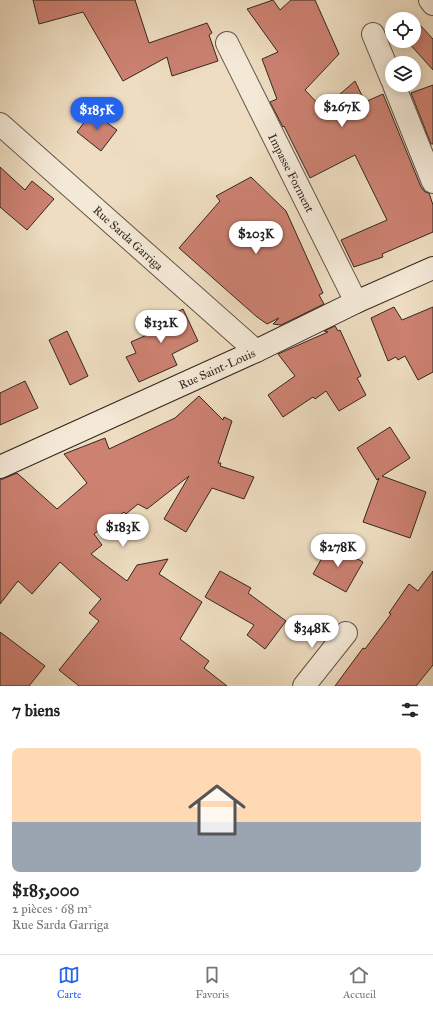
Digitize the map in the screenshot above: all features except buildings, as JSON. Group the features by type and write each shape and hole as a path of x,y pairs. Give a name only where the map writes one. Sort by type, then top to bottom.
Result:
{"street":[{"path":"430,0 433,4"},
{"path":"374,34 385,62"},
{"name":"Impasse Forment","path":"226,43 356,302"},
{"path":"397,92 433,182"},
{"name":"Rue Sarda Garriga","path":"0,124 256,352"},
{"name":"Rue Saint-Louis","path":"0,467 256,352 356,302 433,268"},
{"path":"304,686 346,633"}]}
